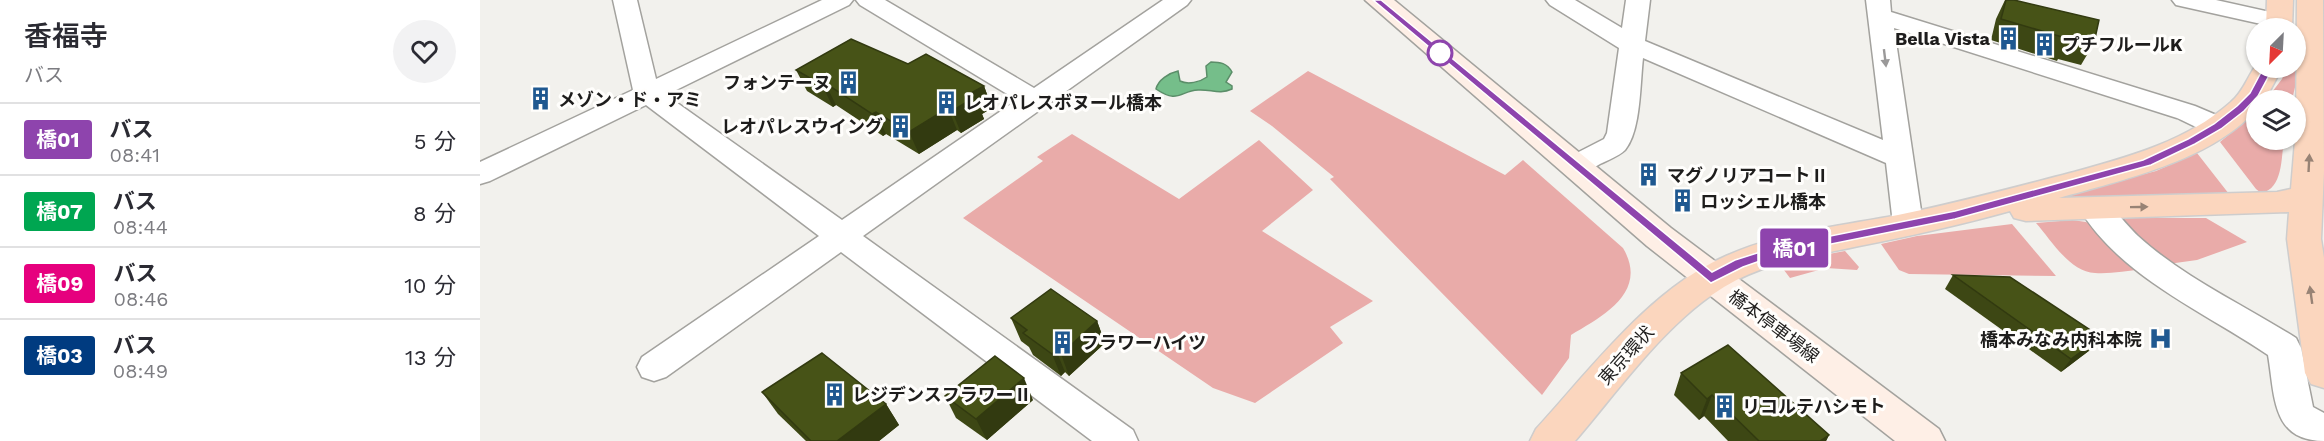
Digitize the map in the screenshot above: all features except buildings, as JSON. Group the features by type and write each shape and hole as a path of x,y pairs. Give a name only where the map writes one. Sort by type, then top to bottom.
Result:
{"highway":[{"path":"2310,1 2311,129 2304,239 2324,373"},
{"path":"1955,215 2147,162 2218,126 2241,109 2254,94 2263,78"},
{"path":"1955,215 2094,208 2268,204 2307,198"},
{"name":"東京環状","path":"1550,441 1667,310 1711,278 1739,264 1776,251 1955,215"}],"main road":[{"name":"橋本停車場線","path":"1378,0 1711,278 1925,441"}],"street":[{"path":"625,0 647,93 1120,441"},
{"path":"480,174 841,0"},
{"path":"868,0 1035,100"},
{"path":"654,367 1179,0"},
{"path":"1558,0 1631,44 1898,157"},
{"path":"1575,166 1614,145 1621,133 1638,0"},
{"path":"2184,0 2279,17"},
{"path":"1908,224 1879,8 2186,112 2218,126"},
{"path":"2094,208 2110,230 2140,255 2284,348 2297,417 2324,430"}],"shaded area":[{"path":"1211,62 1223,64 1230,69 1232,72 1226,82 1232,86 1232,89 1219,92 1198,90 1178,96 1169,96 1156,89 1164,77 1178,71 1180,81 1183,82 1204,79 1207,77 1206,66"},
{"path":"1308,71 1505,175 1523,160 1623,248 1630,264 1630,277 1626,290 1619,301 1608,311 1571,335 1569,358 1542,395 1330,179 1334,177 1250,111"},
{"path":"2296,78 2294,90 2274,90 2282,79"},
{"path":"2246,120 2246,150 2283,150 2280,172 2273,186 2261,193 2256,189 2220,142"},
{"path":"1072,134 1179,199 1259,140 1313,190 1262,231 1373,301 1330,327 1343,343 1255,403 1213,388 963,218 1043,161 1037,157"},
{"path":"2197,153 2229,194 2059,200 2056,197 2156,171"},
{"path":"2126,215 2147,215 2149,218 2206,218 2247,242 2197,260 2168,264 2150,253 2121,218"},
{"path":"2072,220 2091,225 2142,269 2107,273 2086,271 2069,261 2036,223"},
{"path":"2012,224 2056,276 1909,274 1899,270 1881,244 1917,236"},
{"path":"1845,251 1859,267 1857,270 1826,268 1790,278 1781,266 1791,261"}],"bus line":[{"name":"橋01","path":"1378,0 1642,223 1711,278 1739,264 1776,251 1955,215 2109,175 2147,162 2218,126 2241,109 2254,94 2263,78"}],"place":[{"name":"Bella Vista","path":"2008,38"},
{"name":"プチフルールK","path":"2044,44"},
{"name":"フォンテーヌ","path":"849,82"},
{"name":"メゾン・ド・アミ","path":"540,99"},
{"name":"レオパレスボヌール橋本","path":"946,102"},
{"name":"レオパレスウイング","path":"901,126"},
{"name":"マグノリアコートⅡ","path":"1649,175"},
{"name":"ロッシェル橋本","path":"1682,201"},
{"name":"橋本みなみ内科本院","path":"2160,339"},
{"name":"フラワーハイツ","path":"1063,342"},
{"name":"レジデンスフラワーⅡ","path":"834,394"},
{"name":"リコルテハシモト","path":"1724,406"}]}
